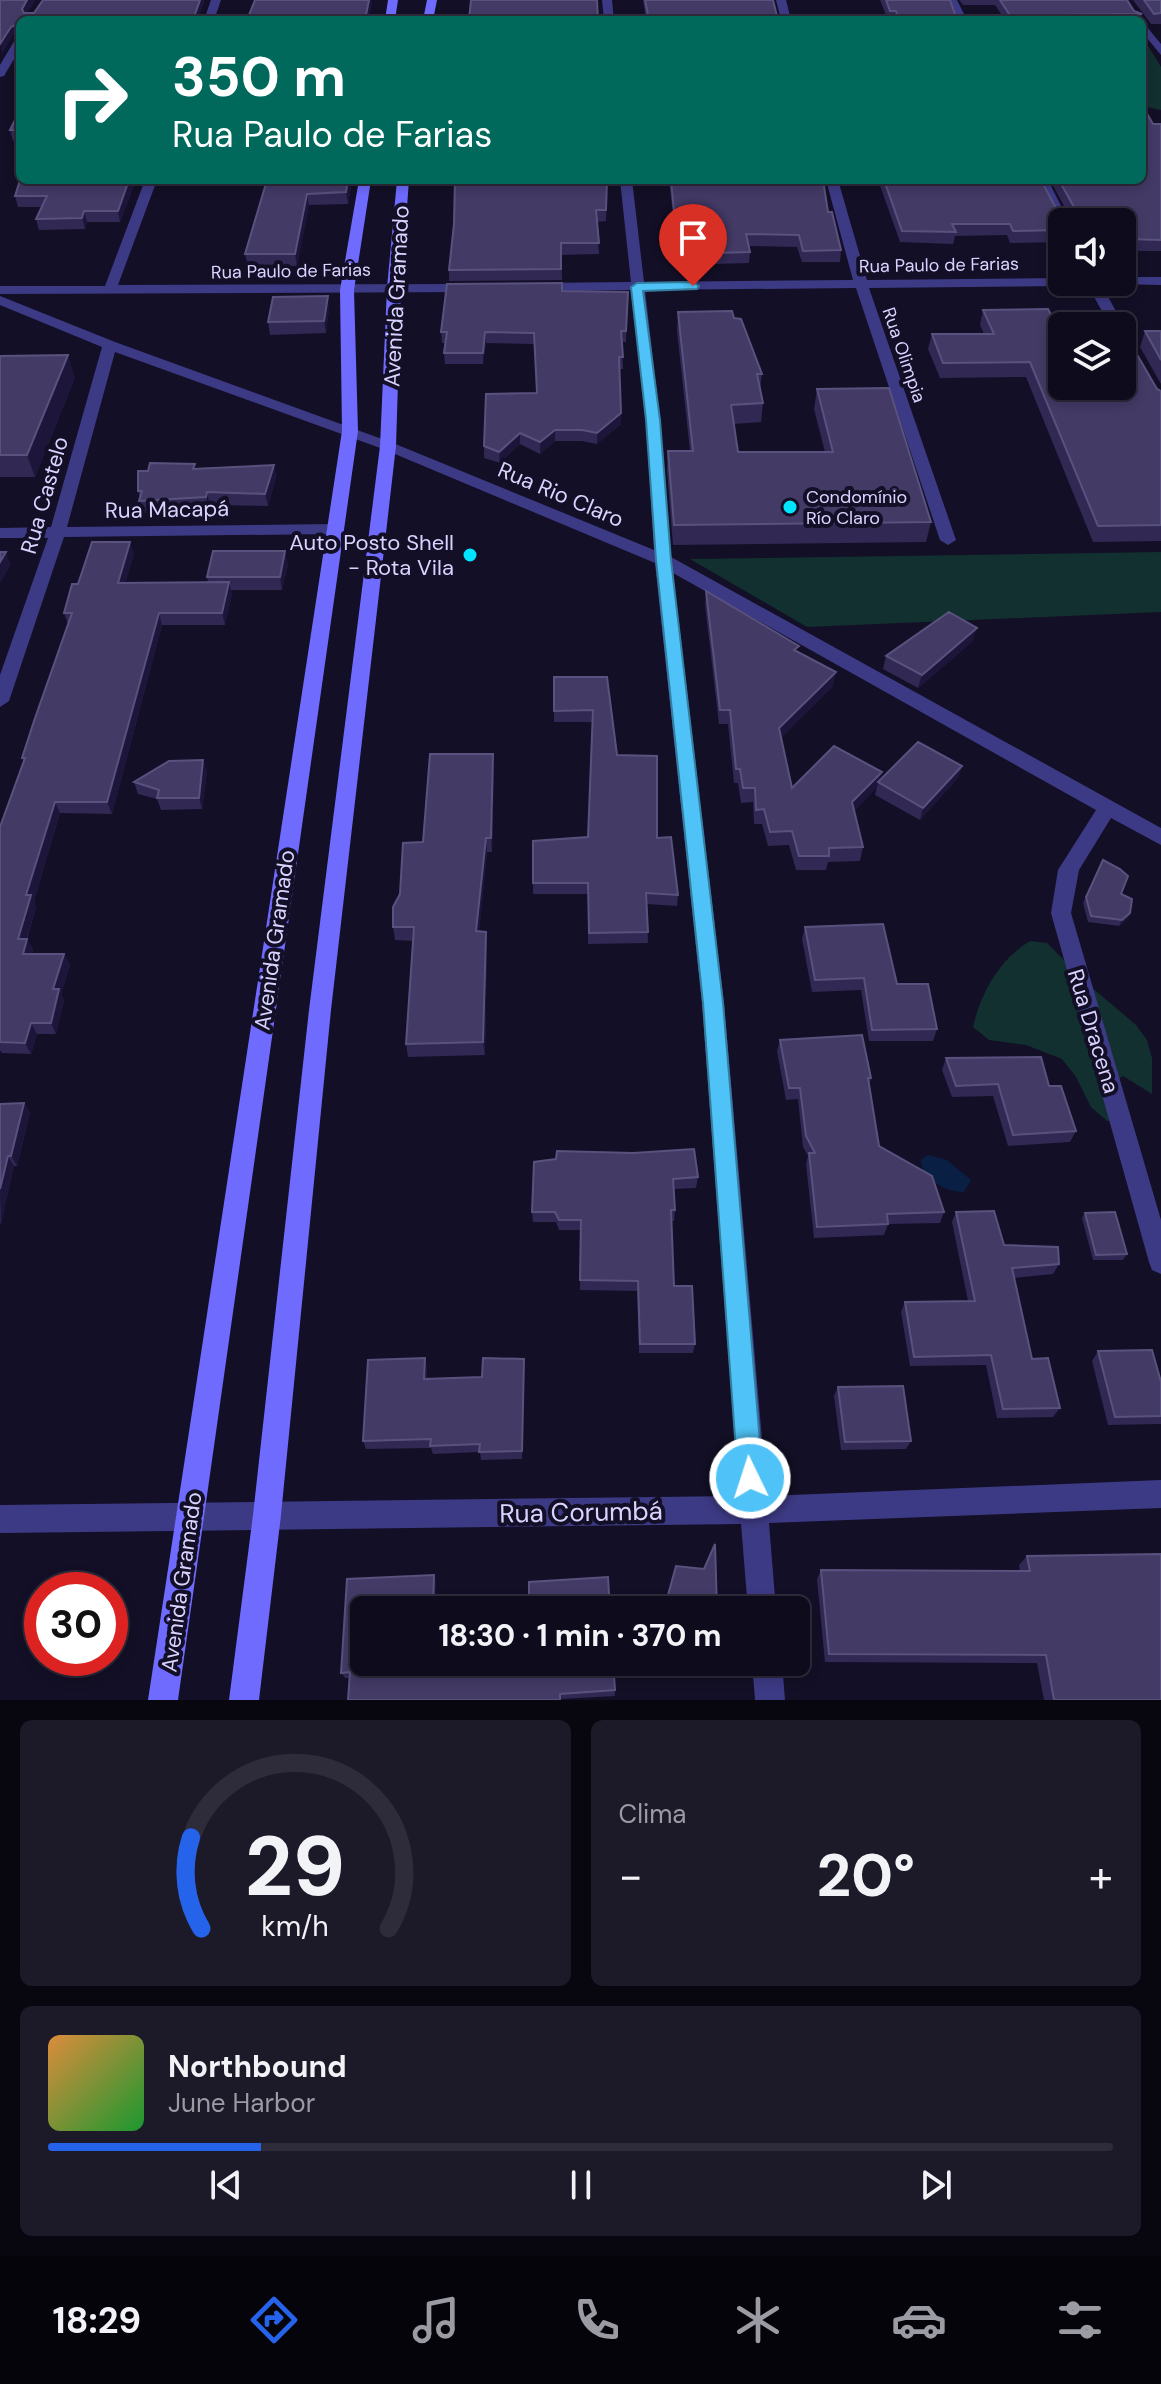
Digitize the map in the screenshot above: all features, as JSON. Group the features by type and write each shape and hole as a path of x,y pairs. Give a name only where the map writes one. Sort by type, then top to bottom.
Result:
{"street":[{"path":"1146,30 1161,52"},
{"path":"0,74 16,47"},
{"path":"110,290 150,184"},
{"name":"Avenida Gramado","path":"163,1700 350,431 347,290 368,184"},
{"name":"Avenida Gramado","path":"244,1700 267,1515 318,1026 388,446 394,288 403,184"},
{"path":"626,184 653,420 663,560 713,1003 761,1596"},
{"name":"Rua Olimpia","path":"833,184 861,283 948,540"},
{"path":"1044,184 1056,208"},
{"path":"1136,281 1161,281"},
{"name":"Rua Paulo de Farias","path":"515,288 1048,282"},
{"name":"Rua Paulo de Farias","path":"0,290 485,288"},
{"name":"Rua Rio Claro","path":"0,300 110,345 350,431 663,560 1161,837"},
{"name":"Rua Castelo","path":"0,701 58,532 110,345"},
{"name":"Rua Macapá","path":"0,533 335,529"},
{"name":"Rua Dracena","path":"1107,809 1066,872 1060,890 1061,913 1161,1262"},
{"name":"Rua Corumbá","path":"0,1519 753,1510 1161,1494"},
{"path":"768,1676 770,1700"}],"green space":[{"path":"1146,43 1161,67 1161,110 1146,107"},
{"path":"1161,552 1161,612 807,627 690,559"},
{"path":"1030,941 1047,943 1090,986 1136,1025 1147,1040 1152,1058 1152,1094 1123,1076 1110,1085 1126,1119 1107,1121 1091,1107 1076,1077 1062,1059 1026,1045 989,1040 973,1027 986,989 1000,967"}],"water":[{"path":"928,1155 947,1160 971,1180 964,1192 942,1187 925,1173 921,1160"}],"building":[{"path":"0,0 27,0 22,9 24,13 34,13 43,0 200,0 194,16 16,16 16,24 0,44"},
{"path":"255,0 369,0 366,16 249,16"},
{"path":"471,0 597,0 598,16 469,16"},
{"path":"645,0 773,0 777,16 648,16"},
{"path":"886,0 950,0 956,16 898,16 896,11 890,11"},
{"path":"1000,0 1127,0 1134,11 1142,14 1047,16 1010,16"},
{"path":"1144,0 1161,0 1161,13 1154,14"},
{"path":"1146,112 1153,124 1161,124 1161,240 1136,239 1136,208 1074,208 1061,184 1146,184"},
{"path":"19,184 128,184 118,211 84,211 82,218 36,219 47,196 15,196"},
{"path":"266,184 347,184 346,192 307,194 295,254 245,254"},
{"path":"455,184 607,184 606,210 596,210 599,243 561,243 561,269 449,270"},
{"path":"671,184 824,184 828,212 832,212 841,250 803,251 799,235 746,234 750,252 716,253 711,210 674,211"},
{"path":"885,184 1043,184 1056,208 1048,208 1048,230 1013,231 1010,224 952,224 956,232 902,231"},
{"path":"562,283 562,291 628,292 626,331 621,331 623,357 619,357 621,413 597,433 555,430 540,442 520,433 499,452 484,446 486,394 537,393 534,333 485,332 483,353 444,353 447,332 441,332 447,284"},
{"path":"328,296 324,321 268,322 273,297"},
{"path":"1048,309 1048,400 1136,400 1136,353 1161,391 1161,525 1098,526 1030,362 943,363 932,334 994,334 983,310"},
{"path":"732,311 734,318 741,319 762,374 757,374 763,403 731,405 738,452 833,452 817,389 889,388 931,522 674,525 668,451 693,451 678,312"},
{"path":"1145,331 1161,331 1161,360"},
{"path":"68,355 27,455 0,455 0,356"},
{"path":"150,463 195,464 193,469 274,465 265,494 207,492 206,497 139,501 142,491 138,491 138,471 148,471"},
{"path":"92,542 130,542 118,583 229,582 222,613 159,613 107,802 55,802 26,895 31,895 18,939 27,939 23,954 64,954 53,989 59,989 51,1023 31,1023 25,1043 0,1042 0,827 72,613 64,613 72,584 78,584"},
{"path":"213,551 285,551 280,577 207,577"},
{"path":"706,591 799,646 794,650 836,672 779,728 792,788 834,746 882,772 852,802 863,847 829,848 829,856 799,856 792,831 770,832 764,809 756,810 755,788 743,788 740,769 736,769 730,710 720,710"},
{"path":"949,612 977,628 922,675 886,656"},
{"path":"554,677 607,677 617,755 657,756 657,838 671,837 678,895 646,893 648,932 589,933 588,883 533,883 533,841 588,837 593,710 554,711"},
{"path":"918,742 962,766 923,808 878,782"},
{"path":"430,754 493,754 491,838 486,838 476,931 486,932 483,1042 406,1044 414,927 393,927 393,907 400,894 403,843 423,842"},
{"path":"203,760 199,798 157,798 159,790 134,782 169,761"},
{"path":"1103,860 1128,876 1121,894 1132,899 1130,913 1122,920 1091,916 1086,897"},
{"path":"883,924 897,984 928,984 937,1029 872,1030 864,978 815,980 805,927"},
{"path":"862,1035 879,1146 932,1176 944,1212 887,1214 888,1224 817,1227 809,1153 815,1153 806,1136 800,1088 789,1088 780,1040"},
{"path":"1041,1057 1049,1086 1061,1086 1076,1131 1013,1135 998,1084 956,1086 946,1058"},
{"path":"24,1103 11,1156 8,1156 0,1189 0,1104"},
{"path":"694,1149 698,1177 673,1179 675,1210 671,1210 674,1286 692,1286 695,1344 640,1344 638,1281 580,1280 581,1220 559,1220 555,1212 532,1212 534,1162 556,1159 557,1151 633,1153"},
{"path":"994,1211 1004,1245 1058,1247 1059,1264 1012,1268 1032,1359 1048,1358 1060,1408 1003,1409 991,1355 914,1357 905,1302 975,1301 956,1212"},
{"path":"1115,1212 1127,1254 1096,1255 1085,1213"},
{"path":"1152,1350 1161,1382 1161,1416 1115,1417 1098,1351"},
{"path":"425,1358 424,1379 482,1377 483,1358 524,1359 522,1451 479,1452 480,1444 430,1446 431,1439 363,1441 368,1360"},
{"path":"903,1386 911,1441 845,1442 838,1387"},
{"path":"715,1544 717,1596 668,1595 676,1566 704,1569"},
{"path":"1161,1554 1161,1700 1054,1700 1046,1655 829,1654 821,1570 1030,1571 1027,1556"},
{"path":"434,1575 433,1596 350,1596 350,1672 341,1673 347,1579"},
{"path":"608,1577 609,1596 529,1596 529,1582"},
{"path":"350,1672 350,1676 614,1676 615,1690 560,1694 560,1700 348,1700"}],"place":[{"name":"Condomínio Río Claro","path":"790,507"},
{"name":"Auto Posto Shell - Rota Vila","path":"470,555"}],"route":[{"path":"693,286 637,287 653,420 663,560 713,1003 750,1478"}]}
